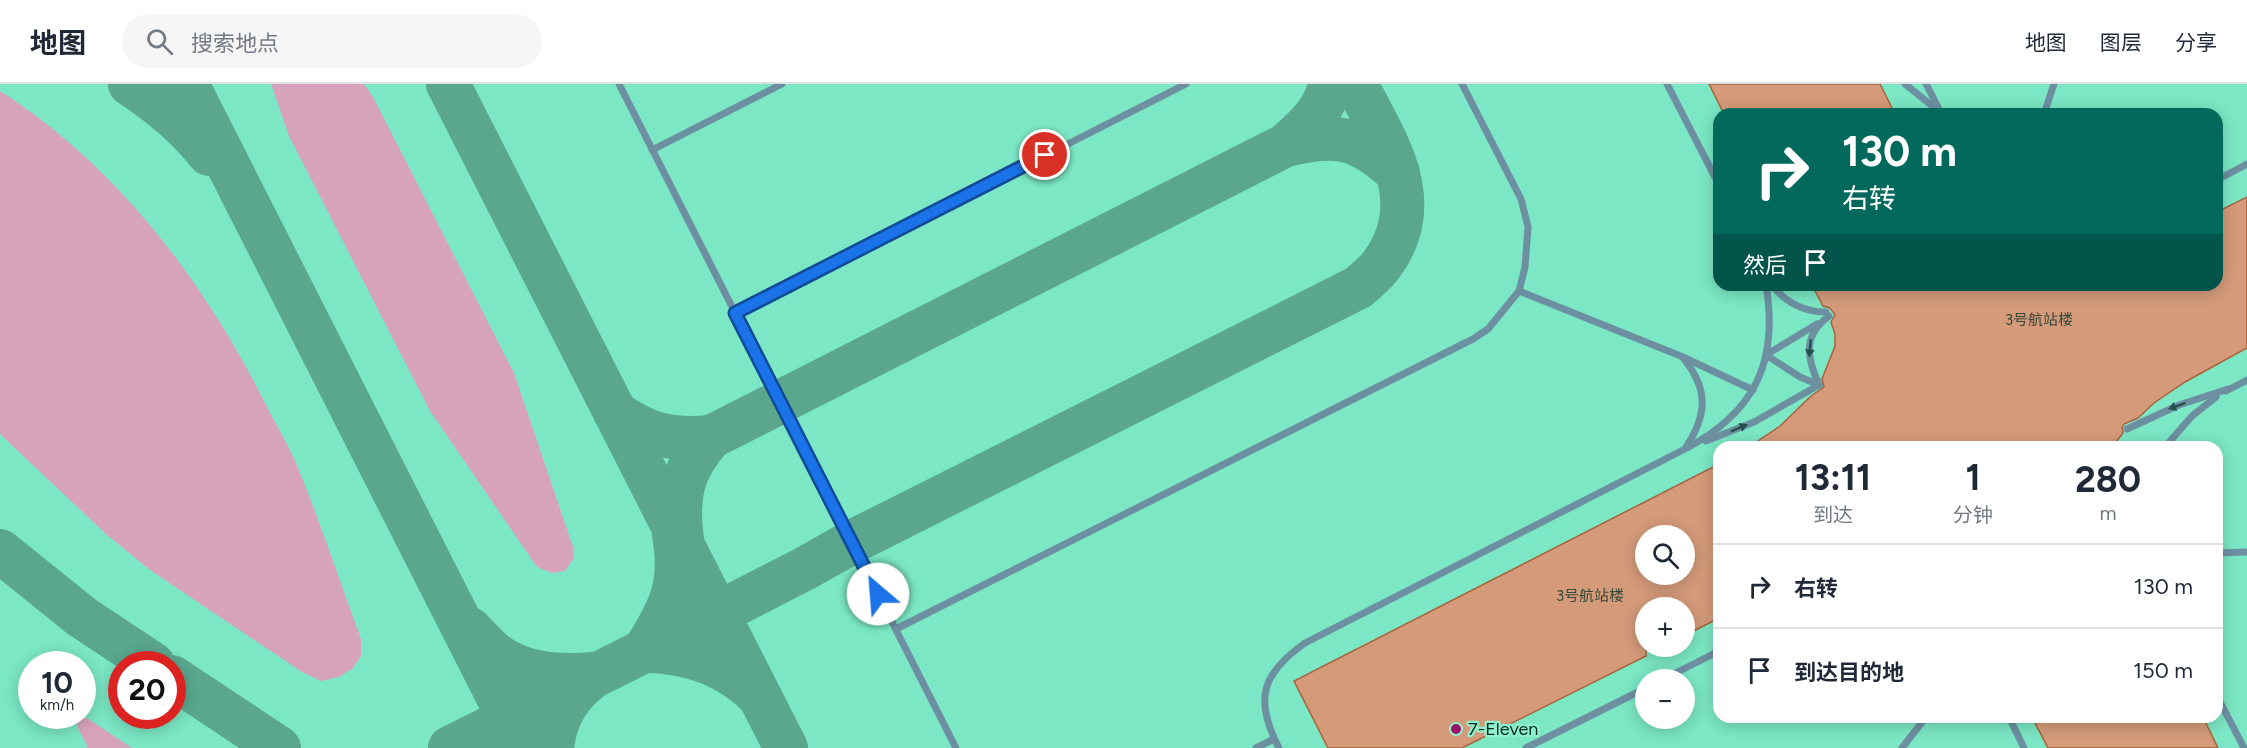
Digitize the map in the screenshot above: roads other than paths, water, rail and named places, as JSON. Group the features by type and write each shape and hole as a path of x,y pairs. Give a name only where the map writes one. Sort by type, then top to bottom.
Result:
{"lane":[{"path":"619,84 956,748"},
{"path":"652,150 782,84"},
{"path":"735,313 1186,84"},
{"path":"896,629 1473,339 1488,329 1519,291 1528,241 1528,227 1521,200 1462,84"},
{"path":"1667,84 1713,173"},
{"path":"1905,84 1934,108"},
{"path":"1926,84 1938,108"},
{"path":"2046,108 2054,84"},
{"path":"2223,177 2247,164"},
{"path":"1519,291 1683,357 1753,390"},
{"path":"1279,748 1265,717 1264,697 1271,676 1283,658 1305,643 1705,439 1724,425 1741,408 1753,390 1766,355 1769,320 1767,291"},
{"path":"1766,355 1819,322 1827,314 1801,309 1786,300 1778,291"},
{"path":"1819,322 1813,332 1808,351 1810,363 1819,384"},
{"path":"1766,355 1800,377 1819,384"},
{"path":"1683,357 1694,371 1700,384 1703,408 1697,431 1685,449"},
{"path":"2170,441 2207,402 2247,380"},
{"path":"1685,449 1754,422 1819,384"},
{"path":"2127,429 2179,405 2228,389"},
{"path":"2223,553 2247,552"},
{"path":"1684,669 1713,654"},
{"path":"1526,748 1635,694"},
{"path":"2223,708 2244,748"},
{"path":"1902,748 1921,723"},
{"path":"2012,723 2024,748"},
{"path":"1256,748 1274,739"}],"place":[{"name":"7-Eleven","path":"1456,729"}]}
